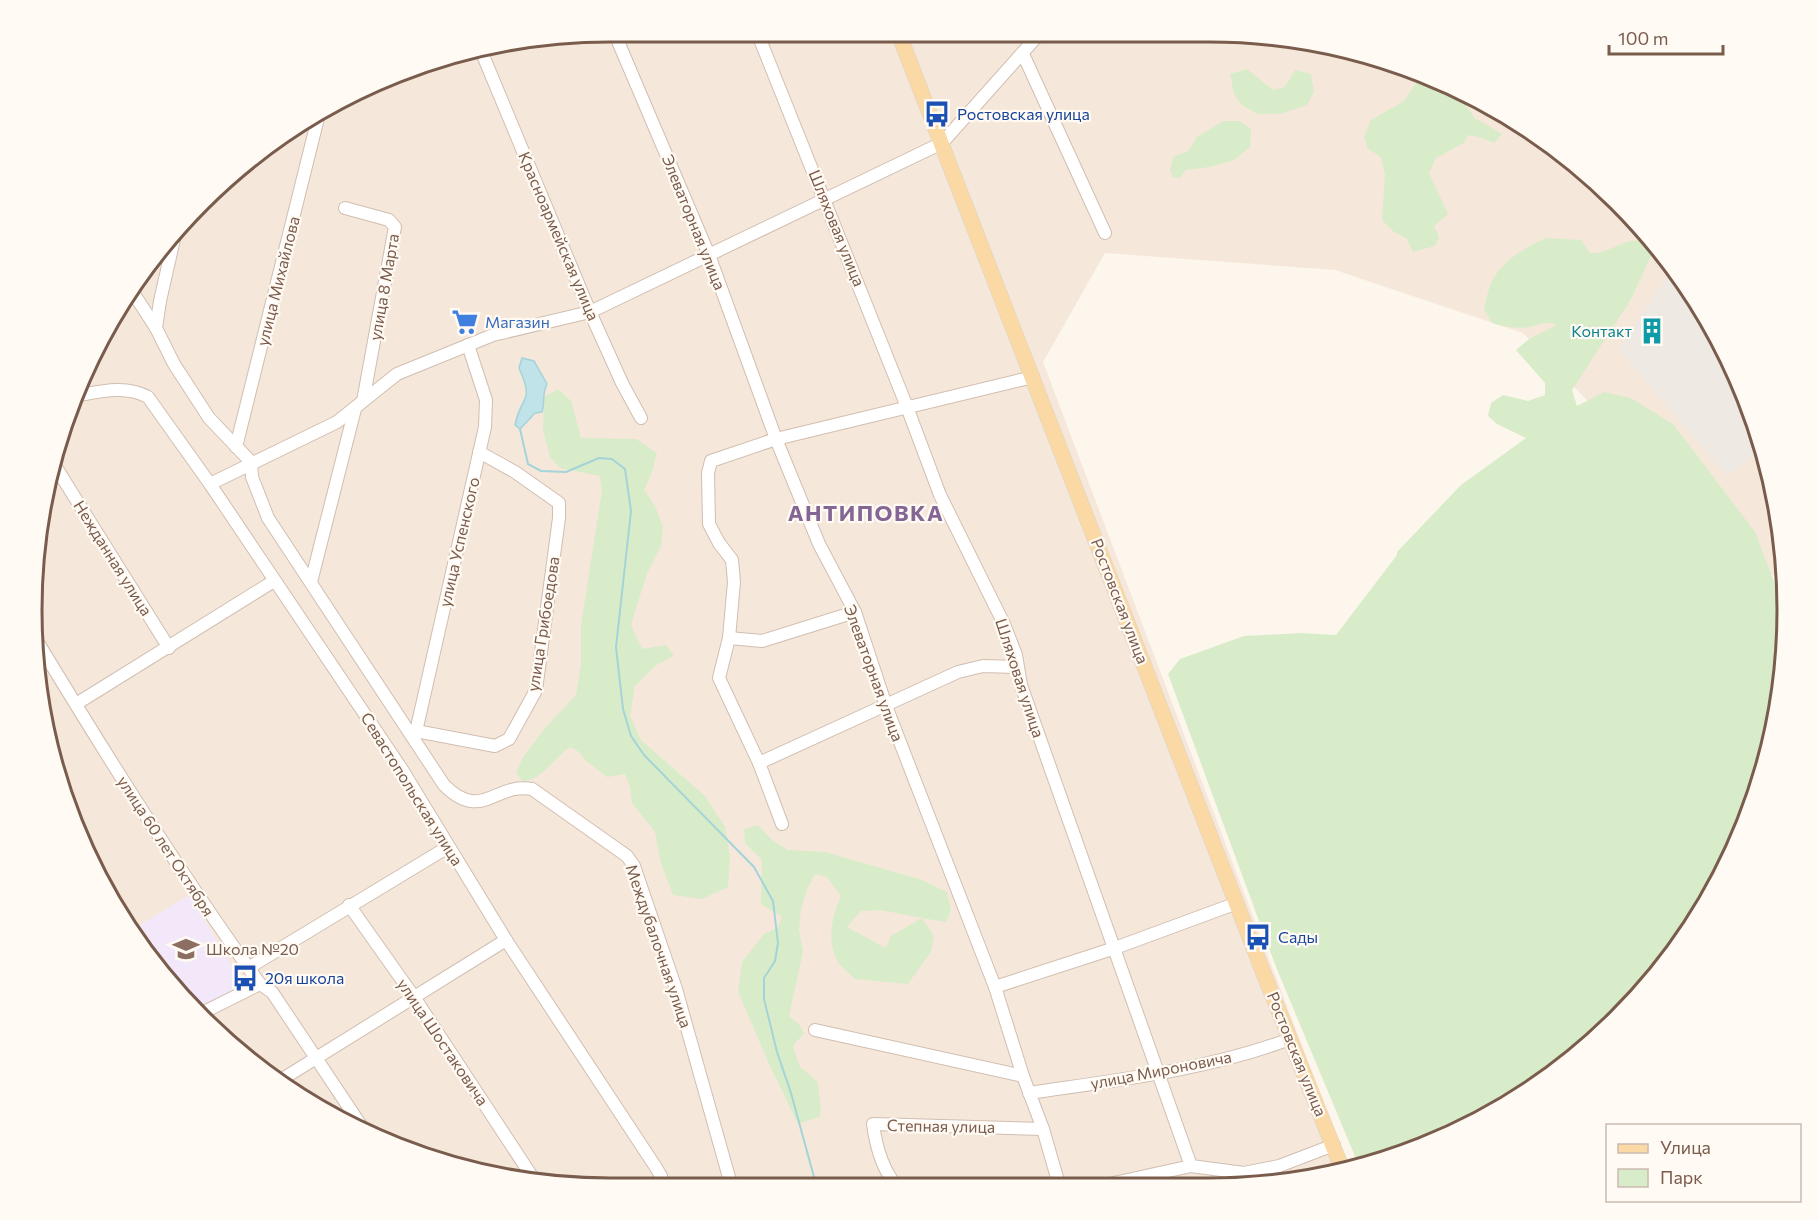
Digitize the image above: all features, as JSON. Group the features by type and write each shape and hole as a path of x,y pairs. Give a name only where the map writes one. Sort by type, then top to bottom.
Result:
{"main road":[{"name":"Ростовская улица","path":"902,42 1340,1163"}],"street":[{"name":"Элеваторная улица","path":"618,42 709,255 776,439 819,544 855,612 886,706 994,987 1057,1178"},
{"name":"Шляховая улица","path":"762,42 908,407 940,495 1012,644 1021,685 1191,1166"},
{"path":"210,484 337,422 397,374 493,335 590,312 942,143 1033,42"},
{"path":"1023,54 1105,233"},
{"name":"Красноармейская улица","path":"484,56 590,312 622,384 641,418"},
{"name":"улица Михайлова","path":"236,447 317,124"},
{"name":"улица 8 Марта","path":"311,582 359,405 395,227 389,220 345,208"},
{"path":"156,328 172,248"},
{"path":"136,297 156,328 174,364 209,417 251,462 252,477 268,518 415,735"},
{"name":"улица Успенского","path":"415,735 485,427 486,400 468,345"},
{"path":"782,824 759,763 720,684 720,671 729,638 734,582 732,560 719,543 709,524 709,466 715,458 776,439 1033,377"},
{"name":"Севастопольская улица","path":"85,394 127,390 139,392 148,397 210,484 401,768 506,940 661,1178"},
{"name":"улица Грибоедова","path":"415,735 495,746 509,739 536,690 559,518 558,503 515,472 479,452"},
{"name":"Нежданная улица","path":"59,472 169,648"},
{"path":"76,704 274,581"},
{"path":"729,638 762,640 855,612"},
{"name":"улица 60 лет Октября","path":"43,651 113,766 200,898 260,984 272,993 355,1117"},
{"path":"759,763 958,672 983,666 1017,667"},
{"name":"Междубалочная улица","path":"415,735 444,784 462,800 480,801 516,789 532,789 627,856 634,866 676,989 729,1178"},
{"path":"249,968 448,847"},
{"path":"994,987 1115,948 1237,903"},
{"name":"улица Шостаковича","path":"349,906 414,997 529,1172"},
{"path":"286,1077 506,940"},
{"path":"207,1011 260,984"},
{"path":"815,1030 1023,1076"},
{"name":"улица Мироновича","path":"1029,1093 1158,1073 1256,1052 1290,1039"},
{"name":"Степная улица","path":"891,1178 880,1155 873,1124 1042,1129"},
{"path":"1136,1178 1191,1166 1244,1173 1279,1166 1334,1145"}],"shaded area":[{"path":"610,42 1246,43 1320,53 1356,61 1426,85 1493,118 1555,159 1611,208 1660,264 1701,326 1734,393 1747,427 1766,499 1776,577 1741,563 1523,333 1335,270 1105,253 1043,362 1346,1161 1283,1173 1209,1178 610,1178 573,1177 499,1167 463,1159 393,1135 326,1102 264,1061 208,1012 183,985 159,956 118,894 85,827 61,757 53,721 43,647 43,573 53,499 61,463 85,393 118,326 159,264 208,208 264,159 326,118 393,85 463,61 499,53 573,43"},
{"path":"1668,276 1701,326 1718,359 1734,393 1756,455 1727,476 1618,349"},
{"name":"Школа №20","path":"189,895 244,985 205,1009 159,956 138,926"}],"green space":[{"path":"1247,69 1273,90 1285,87 1295,70 1311,74 1314,92 1307,105 1280,114 1258,114 1242,105 1234,94 1230,74"},
{"path":"1417,82 1464,103 1475,118 1502,134 1494,143 1468,135 1464,143 1436,158 1429,173 1448,214 1434,226 1439,237 1435,246 1413,252 1406,238 1394,232 1382,220 1385,175 1381,157 1368,149 1364,137 1371,120 1404,101"},
{"path":"1224,121 1239,121 1251,129 1250,147 1234,160 1210,167 1186,170 1180,178 1173,177 1170,170 1173,157 1188,151 1198,136"},
{"path":"1529,141 1560,163 1540,150"},
{"path":"1546,238 1581,240 1590,253 1637,241 1643,243 1652,254 1630,301 1572,390 1577,406 1604,392 1631,398 1674,425 1755,532 1776,587 1776,647 1766,721 1747,793 1734,827 1701,894 1660,956 1611,1012 1555,1061 1493,1102 1426,1135 1356,1159 1276,967 1168,674 1180,659 1244,636 1301,633 1336,635 1397,552 1461,485 1526,438 1497,424 1488,416 1491,403 1503,395 1528,401 1545,395 1545,383 1516,350 1529,339 1557,325 1547,323 1520,328 1501,326 1492,323 1484,309 1490,286 1499,270 1529,246"},
{"path":"558,389 571,401 581,438 636,439 657,453 644,490 655,506 663,527 661,546 647,573 631,625 642,649 666,645 674,656 655,666 635,686 630,716 641,740 705,796 725,827 730,857 728,887 702,899 673,895 661,863 655,832 632,803 630,787 625,774 607,777 570,747 543,772 530,780 523,782 516,773 523,757 546,727 576,695 581,665 581,625 602,490 600,476 560,468 550,457 543,430 544,397"},
{"path":"758,825 772,840 788,850 825,852 919,879 947,892 951,910 946,922 922,918 934,936 931,952 908,984 855,979 838,962 832,945 833,920 841,896 827,877 815,874 807,889 801,909 799,930 803,952 789,1016 799,1024 804,1033 793,1046 800,1067 818,1082 821,1111 819,1117 798,1124 738,992 742,962 764,934 778,927 782,917 761,904 762,860 745,843 744,829","holes":["880,910 922,918 891,936 886,948 847,927 861,911"]}],"water":[{"path":"522,358 534,361 547,384 542,412 535,413 520,429 515,425 526,394 519,368"}],"waterway":[{"path":"520,429 528,464 541,471 566,472 599,458 612,459 625,469 631,511 616,647 623,709 631,736 644,755 754,867 773,901 778,943 775,961 764,978 764,999 777,1052 814,1178"}],"place":[{"name":"Ростовская улица","path":"937,114"},
{"name":"Магазин","path":"465,322"},
{"name":"Контакт","path":"1652,331"},
{"name":"Сады","path":"1258,937"},
{"name":"Школа №20","path":"186,949"},
{"name":"20я школа","path":"245,978"}],"district":[{"name":"АНТИПОВКА","path":"866,513"}]}
